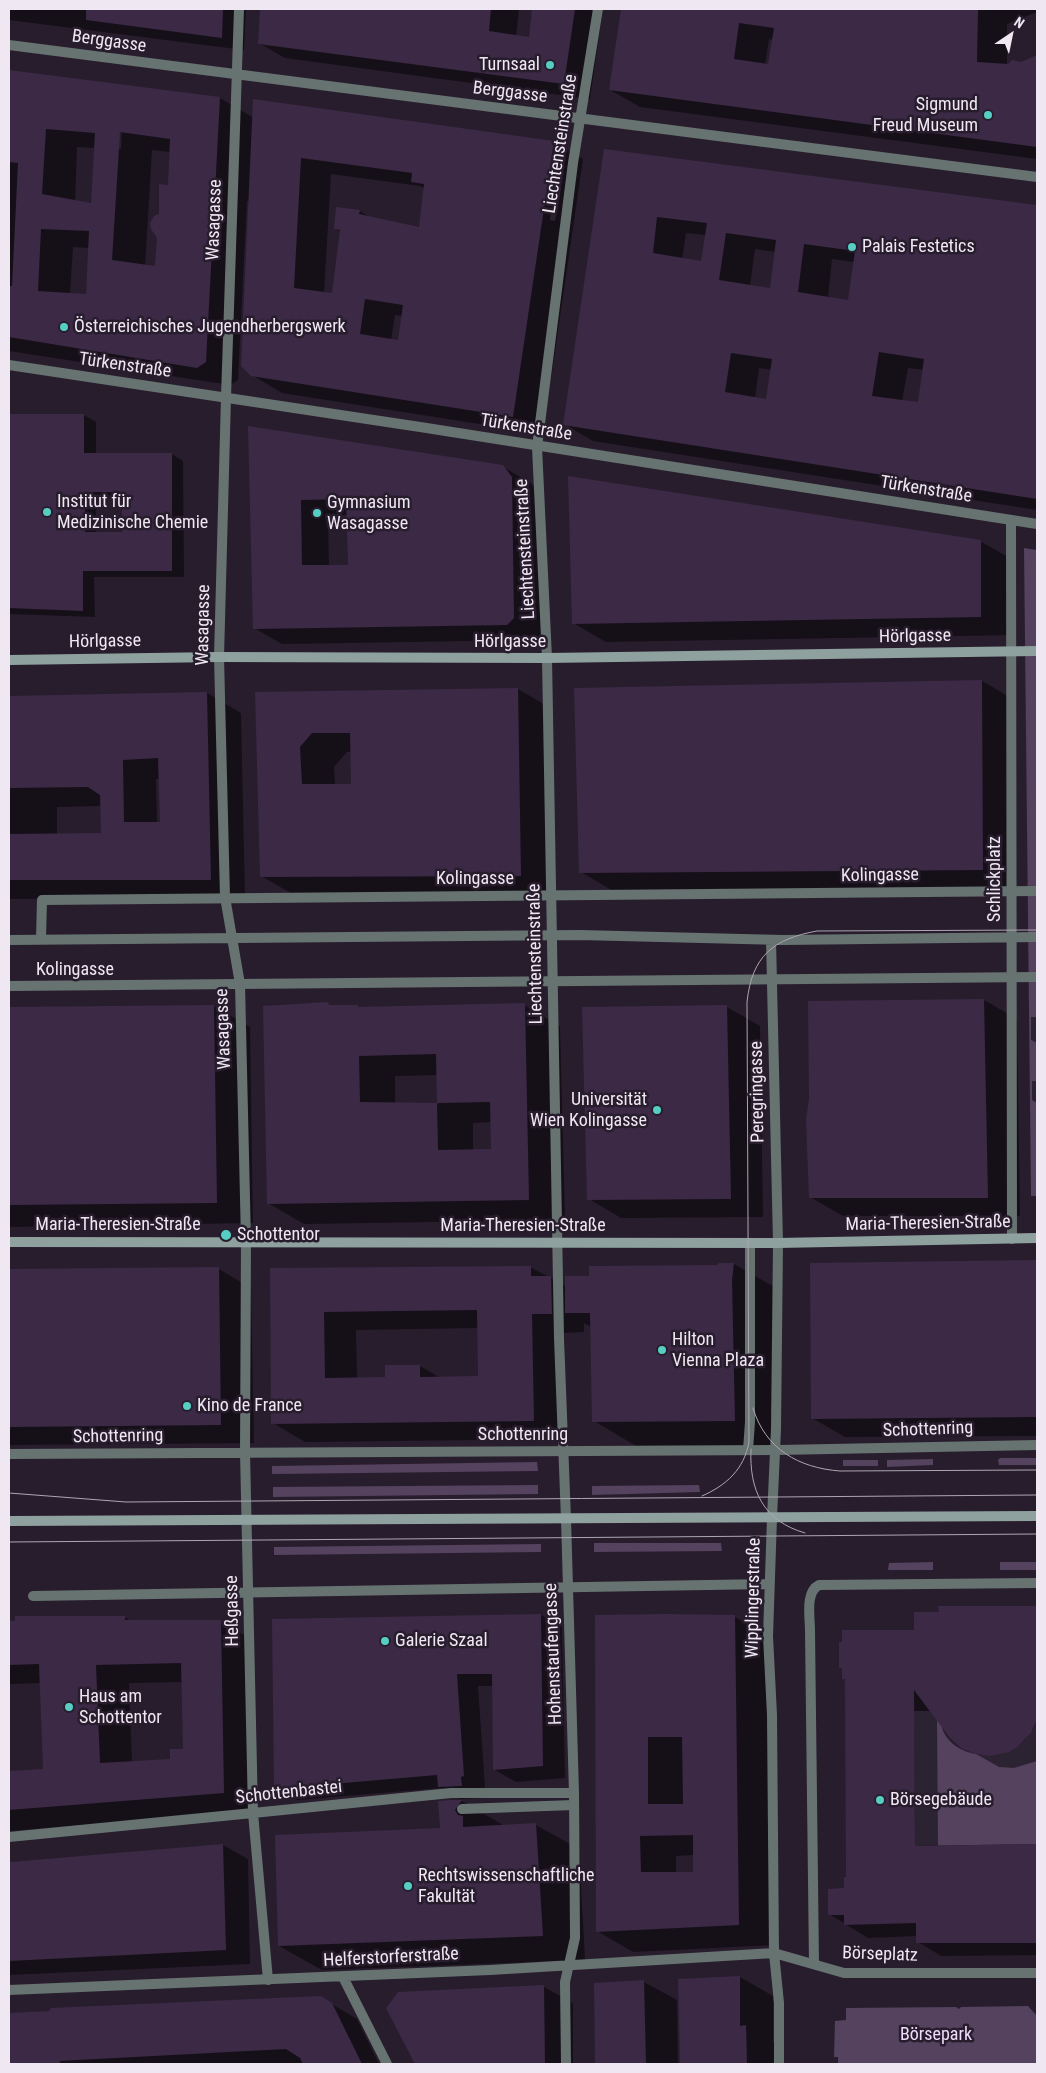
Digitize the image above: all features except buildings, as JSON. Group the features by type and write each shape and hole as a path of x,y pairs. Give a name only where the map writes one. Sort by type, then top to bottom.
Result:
{"main road":[{"path":"1011,652 1037,651"},
{"name":"Hörlgasse","path":"9,660 219,657 547,658 1011,652"},
{"name":"Maria-Theresien-Straße","path":"9,1242 778,1243 1037,1238"},
{"path":"9,1521 1037,1516"}],"street":[{"name":"Wasagasse","path":"239,9 219,657 225,897 240,984 246,1241"},
{"name":"Liechtensteinstraße","path":"558,1242 547,658 537,447 580,120 598,9"},
{"name":"Berggasse","path":"9,45 580,120 1037,177"},
{"name":"Türkenstraße","path":"9,365 226,397 1037,524"},
{"name":"Schlickplatz","path":"1011,520 1012,1239"},
{"name":"Kolingasse","path":"41,939 42,900 1037,891"},
{"name":"Kolingasse","path":"9,940 552,935 771,940 1037,936"},
{"name":"Peregringasse","path":"771,940 778,1243"},
{"name":"Kolingasse","path":"9,986 1037,977"},
{"name":"Heßgasse","path":"246,1241 245,1452 252,1814 268,1980"},
{"name":"Hohenstaufengasse","path":"558,1242 562,1451 566,1519 574,1793 575,1938 565,1982 566,2064"},
{"path":"748,1450 750,1422 750,1243"},
{"name":"Wipplingerstraße","path":"774,1953 769,1584 775,1450 778,1243"},
{"name":"Schottenring","path":"9,1454 775,1450 1037,1445"},
{"path":"814,1964 810,1594 819,1585 1037,1583"},
{"path":"33,1596 249,1594 769,1584"},
{"name":"Schottenbastei","path":"9,1837 451,1793 574,1793"},
{"path":"462,1808 574,1805"},
{"path":"774,1953 779,2002 779,2064"},
{"name":"Börseplatz","path":"774,1953 844,1973 1037,1974"},
{"name":"Helferstorferstraße","path":"9,1990 343,1977 774,1953"},
{"path":"343,1977 387,2064"}],"green space":[{"path":"555,187 561,188 555,221 550,220"},
{"path":"1024,548 1037,550 1037,1196 1031,1196"},
{"path":"1000,1458 1037,1458 1037,1465 999,1465 998,1460"},
{"path":"933,1459 933,1465 887,1467 887,1460"},
{"path":"843,1460 878,1460 878,1466 843,1466"},
{"path":"537,1462 538,1471 272,1474 272,1466"},
{"path":"538,1485 538,1494 273,1497 273,1487"},
{"path":"699,1485 700,1492 592,1495 592,1486"},
{"path":"594,1543 721,1543 722,1551 594,1552"},
{"path":"541,1544 541,1552 274,1555 274,1547"},
{"path":"933,1562 933,1570 888,1570 889,1563"},
{"path":"1000,1562 1037,1562 1037,1570 1000,1570"},
{"path":"914,1711 941,1711 942,1728 950,1741 963,1750 979,1754 996,1754 1013,1748 1027,1737 1037,1720 1037,1844 915,1846"},
{"name":"Börsepark","path":"1028,2006 1037,2016 1037,2064 838,2064 838,2057 834,2057 835,2021 846,2020 846,2008 956,2007 959,2009 961,2007"}],"tram line":[{"path":"702,1496 719,1487 733,1475 747,1452 749,1442 747,1002 754,973 760,961 767,952 788,939 817,931 1037,930"},
{"path":"753,1408 766,1435 775,1445 786,1454 811,1466 840,1471 1037,1470"},
{"path":"751,1449 753,1478 762,1502 779,1521 805,1533"},
{"path":"9,1493 126,1502 1037,1495"},
{"path":"9,1542 1037,1534"}],"place":[{"name":"Turnsaal","path":"550,65"},
{"name":"Sigmund Freud Museum","path":"988,115"},
{"name":"Palais Festetics","path":"852,247"},
{"name":"Österreichisches Jugendherbergswerk","path":"64,327"},
{"name":"Institut für Medizinische Chemie","path":"47,512"},
{"name":"Gymnasium Wasagasse","path":"317,513"},
{"name":"Universität Wien Kolingasse","path":"657,1110"},
{"name":"Schottentor","path":"226,1235"},
{"name":"Hilton Vienna Plaza","path":"662,1350"},
{"name":"Kino de France","path":"187,1406"},
{"name":"Galerie Szaal","path":"385,1641"},
{"name":"Haus am Schottentor","path":"69,1707"},
{"name":"Börsegebäude","path":"880,1800"},
{"name":"Rechtswissenschaftliche Fakultät","path":"408,1886"}]}
